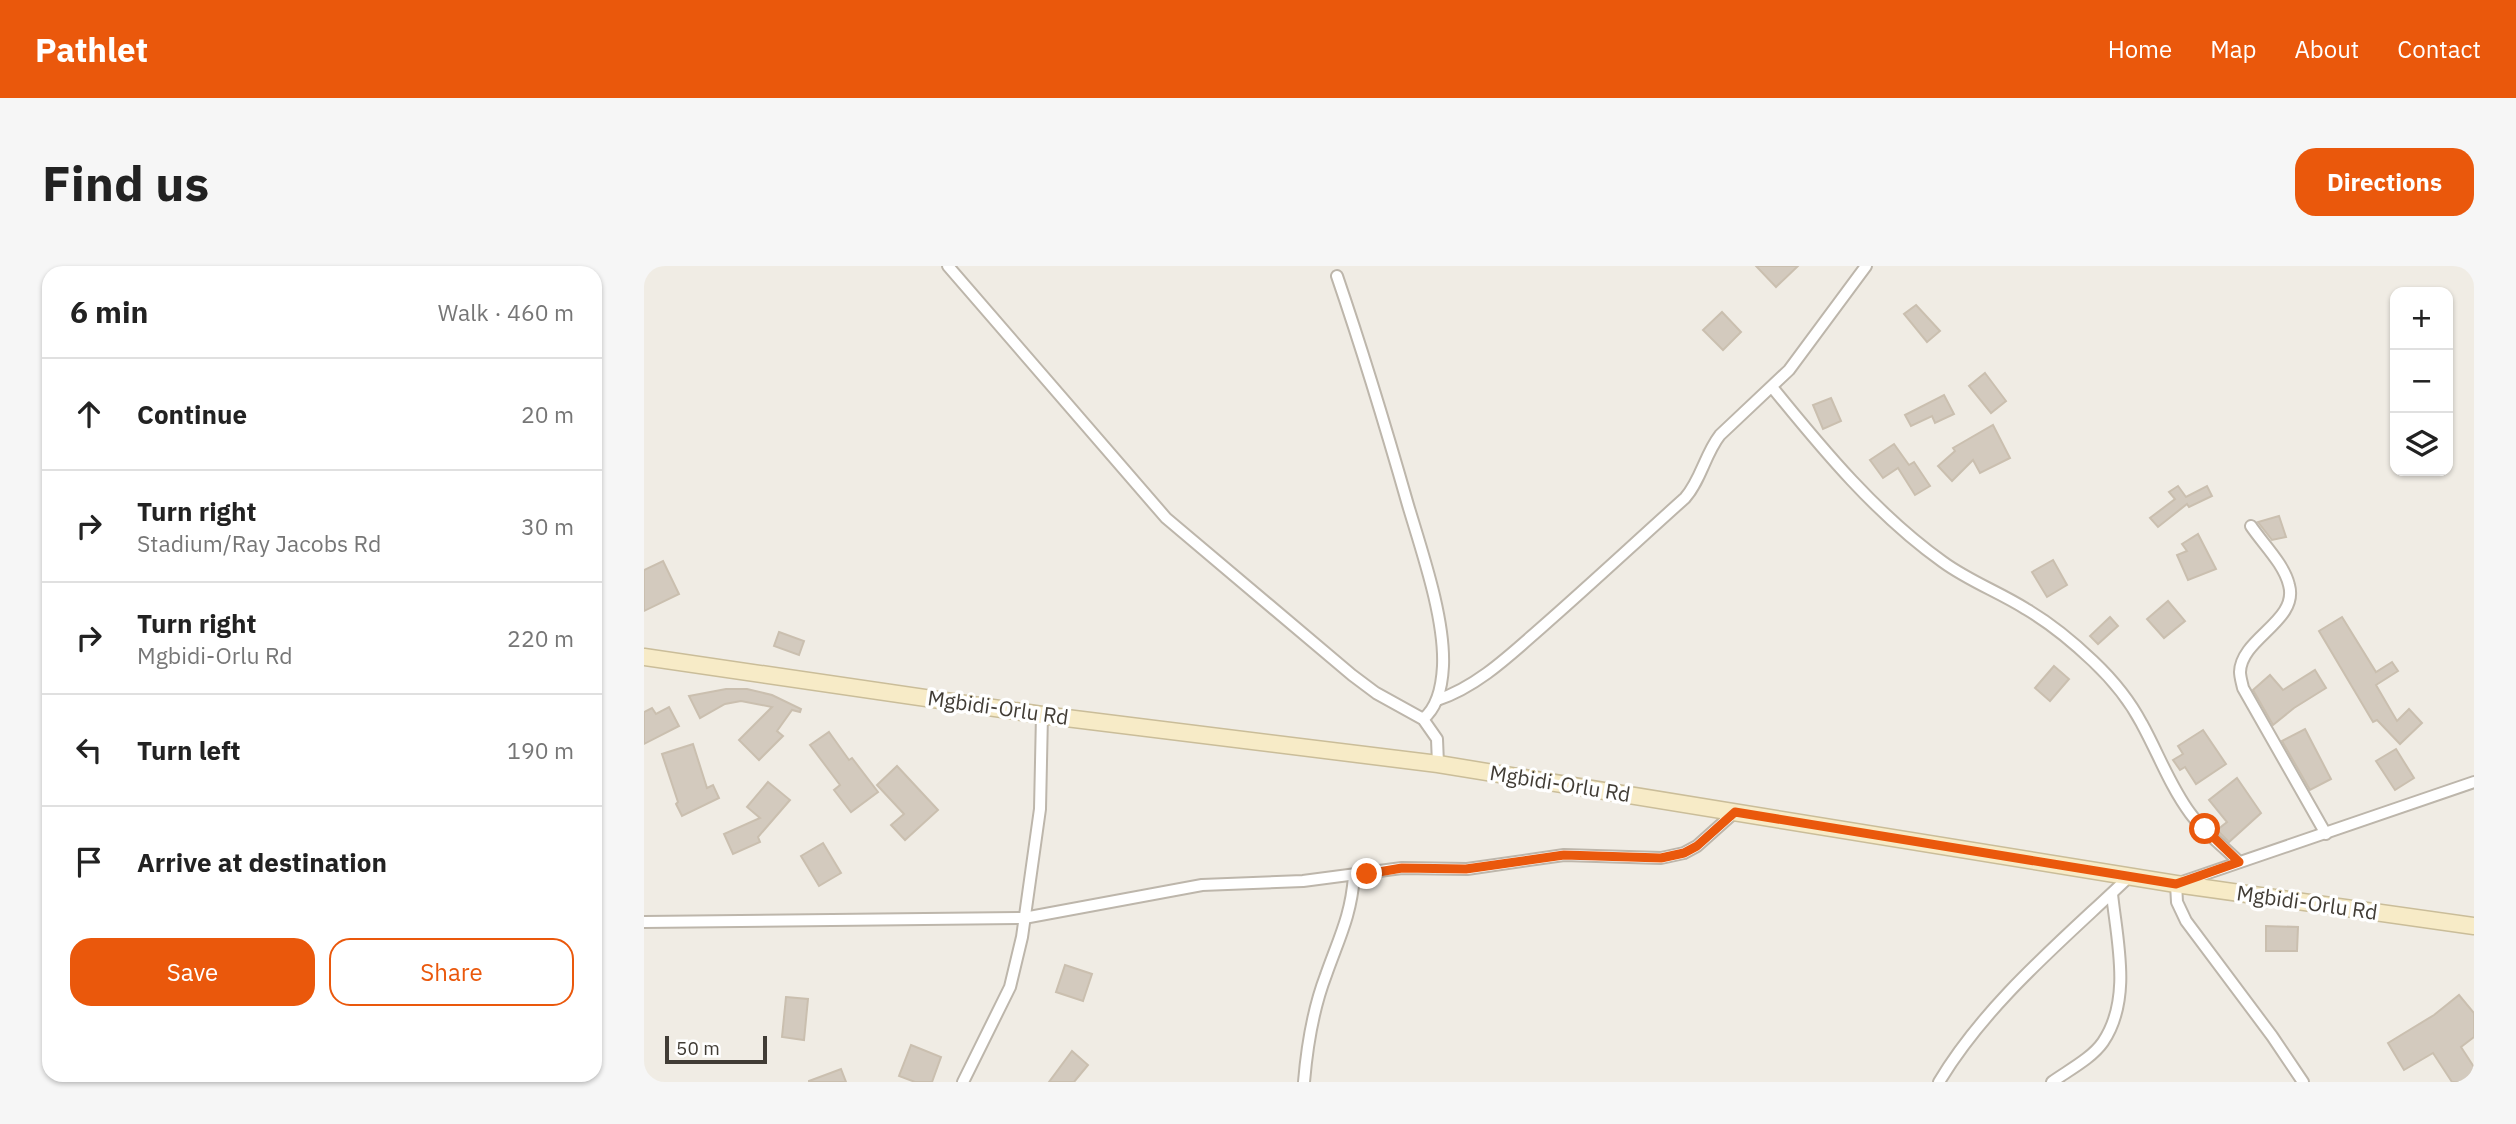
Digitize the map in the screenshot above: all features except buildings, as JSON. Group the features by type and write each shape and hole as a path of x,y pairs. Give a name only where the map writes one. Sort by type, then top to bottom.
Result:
{"main road":[{"name":"Mgbidi-Orlu Rd","path":"645,655 1042,715 1438,764 2176,884 2474,926"}],"street":[{"path":"948,266 1166,518 1352,676 1376,693 1423,719 1437,739 1438,764"},
{"path":"1437,700 1468,686 1513,652 1685,498 1692,490 1711,447 1720,435 1789,370 1866,266"},
{"path":"1337,276 1363,352 1421,548 1439,623 1443,666 1437,700 1432,712 1423,719"},
{"path":"1772,387 1875,504 1913,541 1984,589 2025,608 2067,638 2095,663 2125,698 2141,722 2190,813 2239,862"},
{"path":"2250,526 2283,571 2290,587 2288,606 2248,653 2240,670 2243,688 2326,834"},
{"path":"963,1082 1010,987 1023,937 1040,809 1042,715"},
{"path":"2302,1082 2272,1036 2186,921 2177,902 2176,884 2474,782"},
{"path":"644,922 1024,918 1202,885 1303,881 1402,868 1466,869 1564,855 1661,858 1684,853 1697,846 1735,812"},
{"path":"1304,1082 1317,1005 1325,975 1343,934 1352,901 1353,876"},
{"path":"1939,1082 1956,1053 2020,982 2130,876"},
{"path":"2053,1082 2103,1043 2116,1016 2121,982 2112,894"}],"route":[{"path":"1367,874 1402,868 1448,871 1564,855 1661,858 1684,853 1697,846 1735,812 2176,884 2239,862 2205,829"}]}
